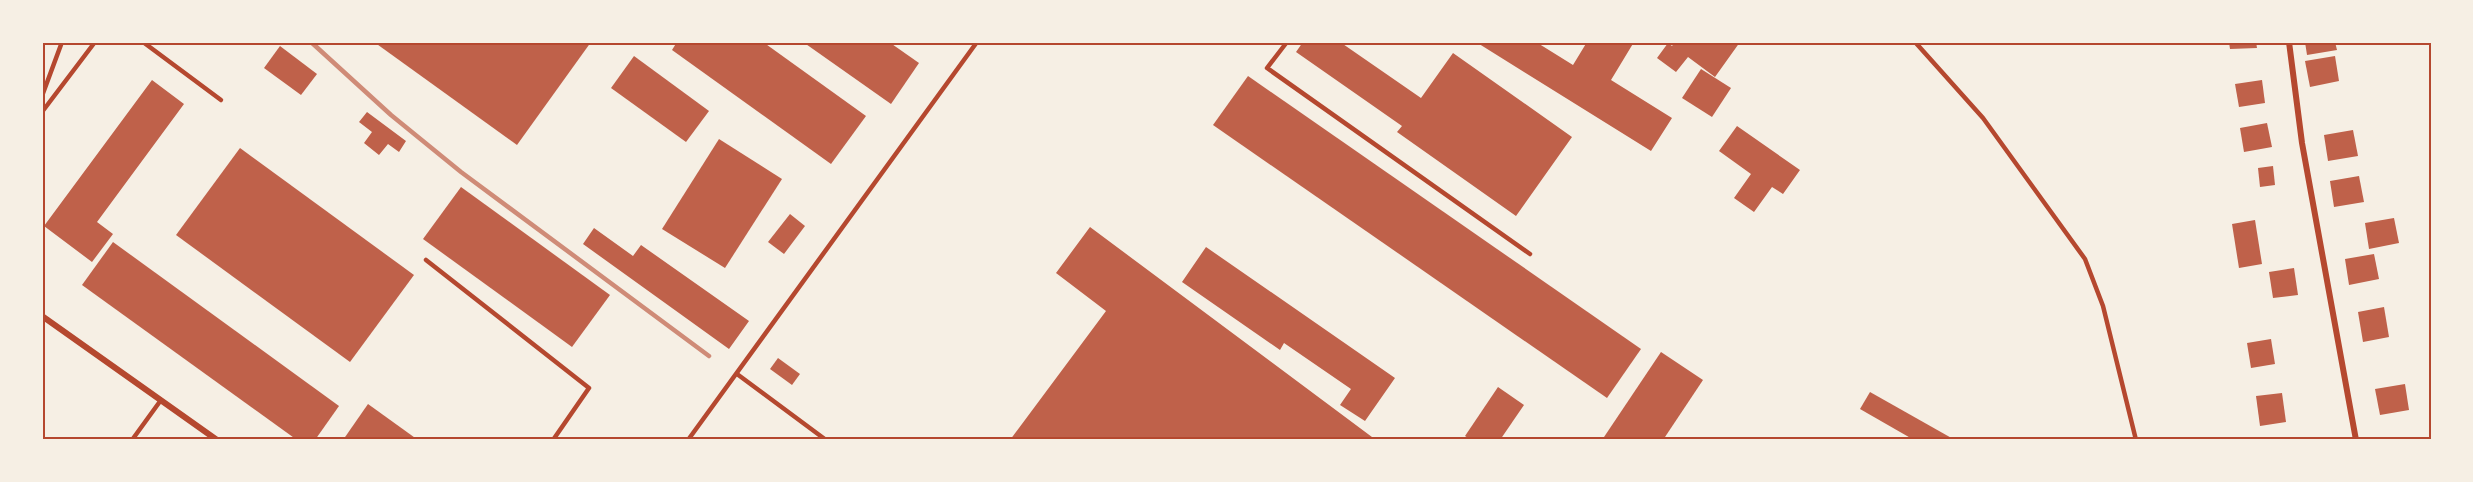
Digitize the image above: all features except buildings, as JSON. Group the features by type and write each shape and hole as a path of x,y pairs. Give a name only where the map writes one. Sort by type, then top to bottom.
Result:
{"street":[{"path":"2289,42 2302,143 2356,440"},
{"path":"42,316 217,440"}],"lane":[{"path":"42,96 62,42"},
{"path":"42,112 95,42"},
{"path":"143,42 221,100"},
{"path":"687,440 976,42"},
{"path":"1287,42 1267,68 1530,254"},
{"path":"1915,42 1983,118 2085,259 2103,306 2136,440"},
{"path":"426,260 589,388 553,440"},
{"path":"736,374 826,440"},
{"path":"132,440 161,400"}],"railway":[{"path":"311,42 391,115 461,172 709,356"}]}
